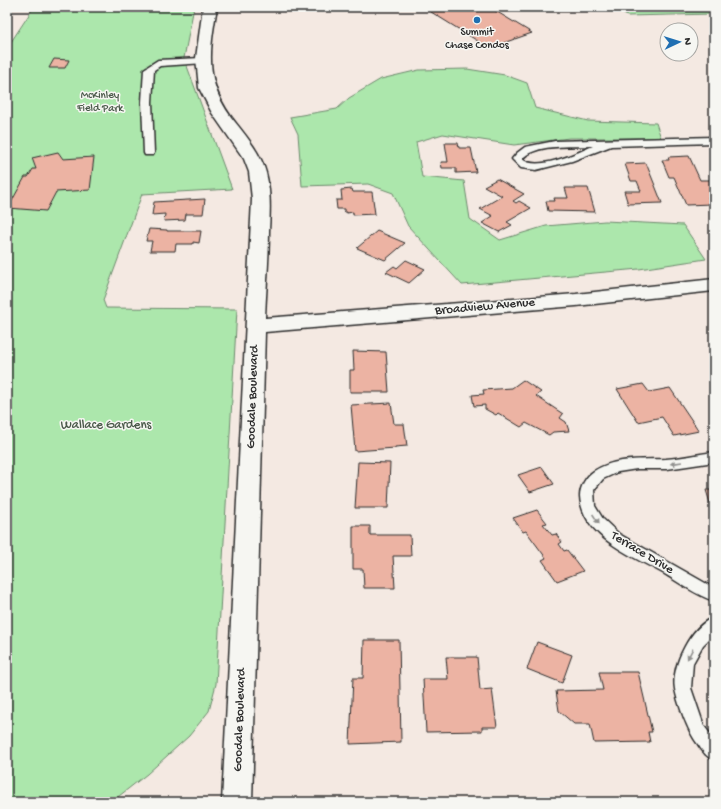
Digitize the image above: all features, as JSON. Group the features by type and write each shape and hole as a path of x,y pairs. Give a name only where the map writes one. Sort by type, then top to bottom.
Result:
{"street":[{"name":"Goodale Boulevard","path":"210,7 202,61 208,90 219,110 244,144 258,172 260,187 261,232 255,326 237,802"},
{"name":"Broadview Avenue","path":"255,326 576,300 714,285"}],"lane":[{"path":"149,153 149,69 158,62 202,61"},
{"path":"609,143 578,155 540,166 527,166 517,159 521,153 534,146 555,144 714,140"},
{"name":"Terrace Drive","path":"714,456 667,464 636,464 616,467 598,475 587,489 588,507 598,523 614,538 714,595"},
{"path":"714,624 697,640 685,662 683,688 697,730 714,752"}],"green space":[{"path":"34,7 194,7 184,58 232,189 142,194 103,300 106,308 237,309 216,684 209,711 189,736 147,774 110,802 7,802 7,48"},
{"path":"613,7 714,7 714,14 627,16"},
{"path":"467,69 505,75 527,83 535,108 588,121 656,123 661,138 569,138 514,145 443,134 416,142 422,177 464,181 470,219 500,240 546,226 605,221 683,225 706,259 639,269 462,285 408,226 393,193 368,184 302,186 298,134 290,117 337,109 349,98 381,79 419,70"}],"building":[{"name":"Summit Chase Condos","path":"423,7 489,7 532,33 489,48"},
{"path":"54,59 69,60 65,68 49,68"},
{"path":"445,143 458,143 459,148 471,148 476,172 456,173 456,168 442,168 441,162 448,162"},
{"path":"58,152 63,159 94,157 90,190 56,192 46,211 8,208 25,177 28,177 33,169 36,169 32,158"},
{"path":"689,156 700,180 714,180 714,194 708,197 711,204 686,205 674,177 669,177 662,160 669,160 668,157"},
{"path":"646,163 662,203 628,204 624,191 641,191 637,181 631,181 625,164"},
{"path":"497,179 524,194 513,201 516,203 519,201 531,208 507,222 512,225 499,232 482,223 493,216 480,209 502,196 484,186"},
{"path":"565,188 588,188 595,212 548,211 546,201 555,201 554,198 568,198"},
{"path":"352,189 353,192 372,192 375,214 353,215 353,212 347,213 344,209 337,209 336,200 342,200 341,190"},
{"path":"205,199 203,214 186,214 185,220 164,221 165,214 152,215 154,202"},
{"path":"149,229 167,231 201,231 199,243 193,242 193,244 176,244 175,251 150,251 152,241 146,241"},
{"path":"377,231 405,243 385,260 357,248"},
{"path":"406,260 425,269 409,283 386,272 394,266 397,268"},
{"path":"353,351 386,352 389,392 350,392 350,370 354,370"},
{"path":"523,380 541,392 536,396 563,414 560,418 566,422 569,431 553,432 549,435 526,423 521,427 498,413 496,415 485,409 485,405 474,406 472,395 484,394 483,390 512,388"},
{"path":"643,384 649,392 670,388 699,431 674,436 662,417 638,422 617,389"},
{"path":"391,403 394,424 404,424 407,446 355,451 351,405"},
{"path":"358,462 390,463 388,508 355,508"},
{"path":"542,467 554,484 530,492 518,475"},
{"path":"706,490 714,490 714,516"},
{"path":"537,510 547,523 543,524 552,535 556,534 562,542 559,544 564,551 567,550 583,571 557,581 542,560 546,558 526,531 523,532 513,518"},
{"path":"353,526 370,526 370,535 410,535 411,556 393,556 395,588 364,588 363,569 353,569"},
{"path":"364,640 399,640 401,742 350,744 353,678 363,678"},
{"path":"537,642 572,655 562,683 527,669"},
{"path":"446,657 477,657 480,690 492,689 497,727 482,727 482,731 426,732 423,679 448,679"},
{"path":"599,672 638,672 652,732 648,732 650,742 594,743 590,724 574,724 559,711 556,691 603,690"}],"place":[{"name":"Summit Chase Condos","path":"477,20"}],"park label":[{"name":"McKinley Field Park","path":"100,102"},
{"name":"Wallace Gardens","path":"106,425"}]}
